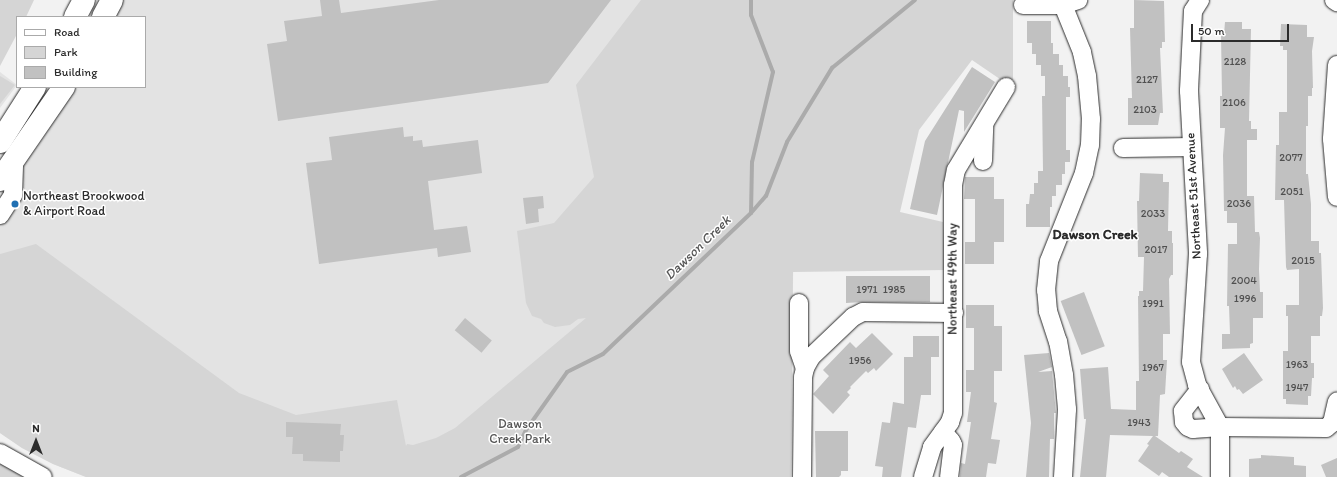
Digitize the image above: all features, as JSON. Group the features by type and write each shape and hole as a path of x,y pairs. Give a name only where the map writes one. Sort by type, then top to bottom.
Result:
{"main road":[{"path":"76,16 84,0"},
{"path":"104,16 112,0"},
{"path":"0,142 34,88"},
{"path":"0,180 63,88"}],"street":[{"name":"Northeast 51st Avenue","path":"1198,1 1193,16 1189,91 1198,254 1191,362 1193,373 1200,389 1220,426 1220,477"},
{"path":"1023,5 1071,2 1090,99 1090,145 1084,173 1049,261 1046,290 1048,312 1058,342 1065,382 1067,408 1063,477"},
{"path":"1337,65 1332,139 1337,197"},
{"name":"Northeast 49th Way","path":"923,477 932,447 950,422 953,413 953,185 956,170 1006,87"},
{"path":"967,150 988,165 984,122"},
{"path":"1123,148 1192,147"},
{"path":"0,214 13,195 14,161"},
{"path":"799,303 799,351 804,368 802,477"},
{"path":"804,368 811,357 853,317 863,312 954,313"},
{"path":"1200,389 1182,411 1184,422 1188,427 1194,429 1220,426 1326,428 1332,423 1337,402"},
{"path":"943,432 953,445 950,477"},
{"path":"0,453 43,477"}],"shaded area":[{"path":"123,0 796,0 791,477 86,477 53,464 22,448 0,433 0,197 43,138 74,88 146,88 146,16 115,16"},
{"path":"0,72 16,84 16,86 0,108"}],"green space":[{"path":"0,0 34,0 26,16 16,16 16,36 0,66"},
{"name":"Dawson Creek Park","path":"641,0 1013,0 1013,88 972,60 919,130 900,212 943,222 945,270 793,272 791,477 86,477 53,464 22,448 0,433 0,254 36,244 239,393 296,415 397,400 406,446 407,444 413,445 436,438 455,428 586,318 578,319 570,325 555,327 532,316 526,303 517,231 554,223 594,177 576,85"},
{"path":"0,76 15,85 0,104"},
{"path":"0,461 26,477 0,477"}],"building":[{"path":"320,0 339,0 341,13 439,0 611,0 548,83 278,121 267,44 287,41 284,21 322,16"},
{"path":"1134,0 1164,1 1165,42 1162,42 1162,48 1160,48 1163,113 1160,113 1158,125 1128,125 1128,98 1132,98 1130,28 1134,28"},
{"path":"1027,21 1051,21 1051,43 1053,43 1053,54 1059,54 1059,65 1063,65 1063,76 1068,76 1068,87 1070,87 1070,97 1066,97 1066,150 1070,150 1070,162 1065,162 1065,174 1062,174 1062,185 1056,185 1056,196 1052,196 1052,207 1050,207 1050,227 1026,227 1026,204 1029,204 1030,194 1034,194 1034,183 1038,183 1038,171 1043,171 1042,96 1045,96 1045,76 1041,76 1041,65 1036,65 1036,54 1032,54 1032,43 1027,43"},
{"path":"1225,22 1242,22 1242,29 1251,29 1249,121 1251,121 1251,129 1257,129 1257,140 1247,140 1247,196 1254,196 1255,232 1259,232 1260,238 1259,269 1260,292 1263,292 1263,318 1253,318 1253,343 1250,344 1250,348 1222,349 1222,334 1230,334 1229,306 1227,306 1228,244 1237,244 1237,223 1227,223 1227,211 1224,211 1223,155 1225,128 1220,128 1220,96 1222,96 1221,34 1224,34"},
{"path":"1281,24 1307,25 1307,37 1314,37 1312,51 1313,88 1312,96 1308,96 1308,126 1306,126 1306,174 1308,174 1311,204 1311,241 1319,241 1319,253 1321,253 1323,308 1322,316 1320,316 1320,336 1311,336 1311,363 1314,363 1314,378 1312,378 1311,396 1308,396 1308,405 1286,404 1286,399 1283,399 1283,351 1288,351 1288,316 1286,316 1286,305 1299,305 1299,269 1287,270 1284,200 1275,200 1276,145 1279,145 1279,112 1287,112 1287,50 1283,50 1283,46 1280,46"},
{"path":"972,67 995,82 964,132 964,111 959,110 937,215 910,209 925,141"},
{"path":"403,127 404,137 413,136 413,141 422,140 423,147 478,140 482,173 428,181 434,230 467,226 471,252 438,257 437,248 319,264 306,163 332,160 329,137"},
{"path":"1140,173 1163,174 1163,182 1169,182 1168,231 1172,231 1173,243 1173,275 1171,275 1169,279 1170,334 1163,334 1163,360 1167,360 1165,394 1160,395 1158,436 1155,436 1179,453 1181,451 1193,459 1187,467 1203,477 1169,477 1162,472 1159,476 1138,461 1149,445 1147,444 1153,436 1110,435 1106,477 1080,477 1086,419 1084,419 1080,369 1108,367 1111,409 1136,410 1136,381 1139,381 1138,296 1139,291 1143,291 1144,257 1138,257 1137,201 1139,201"},
{"path":"965,177 994,177 994,199 1004,199 1004,242 994,242 994,264 965,264 965,242 975,242 975,199 964,199"},
{"path":"543,196 544,208 538,209 539,222 526,224 523,198"},
{"path":"846,276 930,276 930,302 846,303"},
{"path":"1084,292 1105,346 1081,355 1061,301"},
{"path":"966,305 994,305 994,326 1002,326 1002,371 994,371 994,402 997,403 991,439 1000,440 996,464 988,463 986,477 960,477 961,463 965,464 971,422 967,422 971,392 966,392 966,370 974,370 974,328 966,328"},
{"path":"465,318 492,340 482,353 455,330"},
{"path":"872,333 893,354 876,371 874,368 868,373 866,371 850,387 851,388 847,392 850,395 833,414 813,394 829,376 823,370 850,342 856,348"},
{"path":"913,336 939,336 939,357 931,357 931,395 921,395 916,428 908,427 901,477 882,477 883,467 875,466 882,422 890,423 893,402 904,404 904,357 913,357"},
{"path":"1049,353 1052,367 1038,372 1052,371 1056,413 1054,413 1054,439 1050,439 1049,477 1026,477 1031,423 1024,355"},
{"path":"1244,353 1263,380 1243,394 1239,389 1237,390 1235,386 1233,388 1222,369"},
{"path":"286,422 341,424 340,435 344,435 343,451 340,451 340,462 303,461 303,454 292,454 293,437 286,437"},
{"path":"815,431 848,431 848,471 841,471 841,475 839,477 816,477"},
{"path":"1261,455 1294,457 1294,465 1306,466 1306,477 1249,477 1249,459 1261,458"},
{"path":"1337,458 1337,477 1326,477 1321,465"}],"waterway":[{"path":"751,0 751,15 773,72 752,162 751,213"},
{"name":"Dawson Creek","path":"461,477 518,447 526,430 567,372 603,354 751,213 766,196 787,142 832,68 915,0"}],"place":[{"name":"Northeast Brookwood & Airport Road","path":"15,204"}],"district":[{"name":"Dawson Creek","path":"1095,235"}]}
